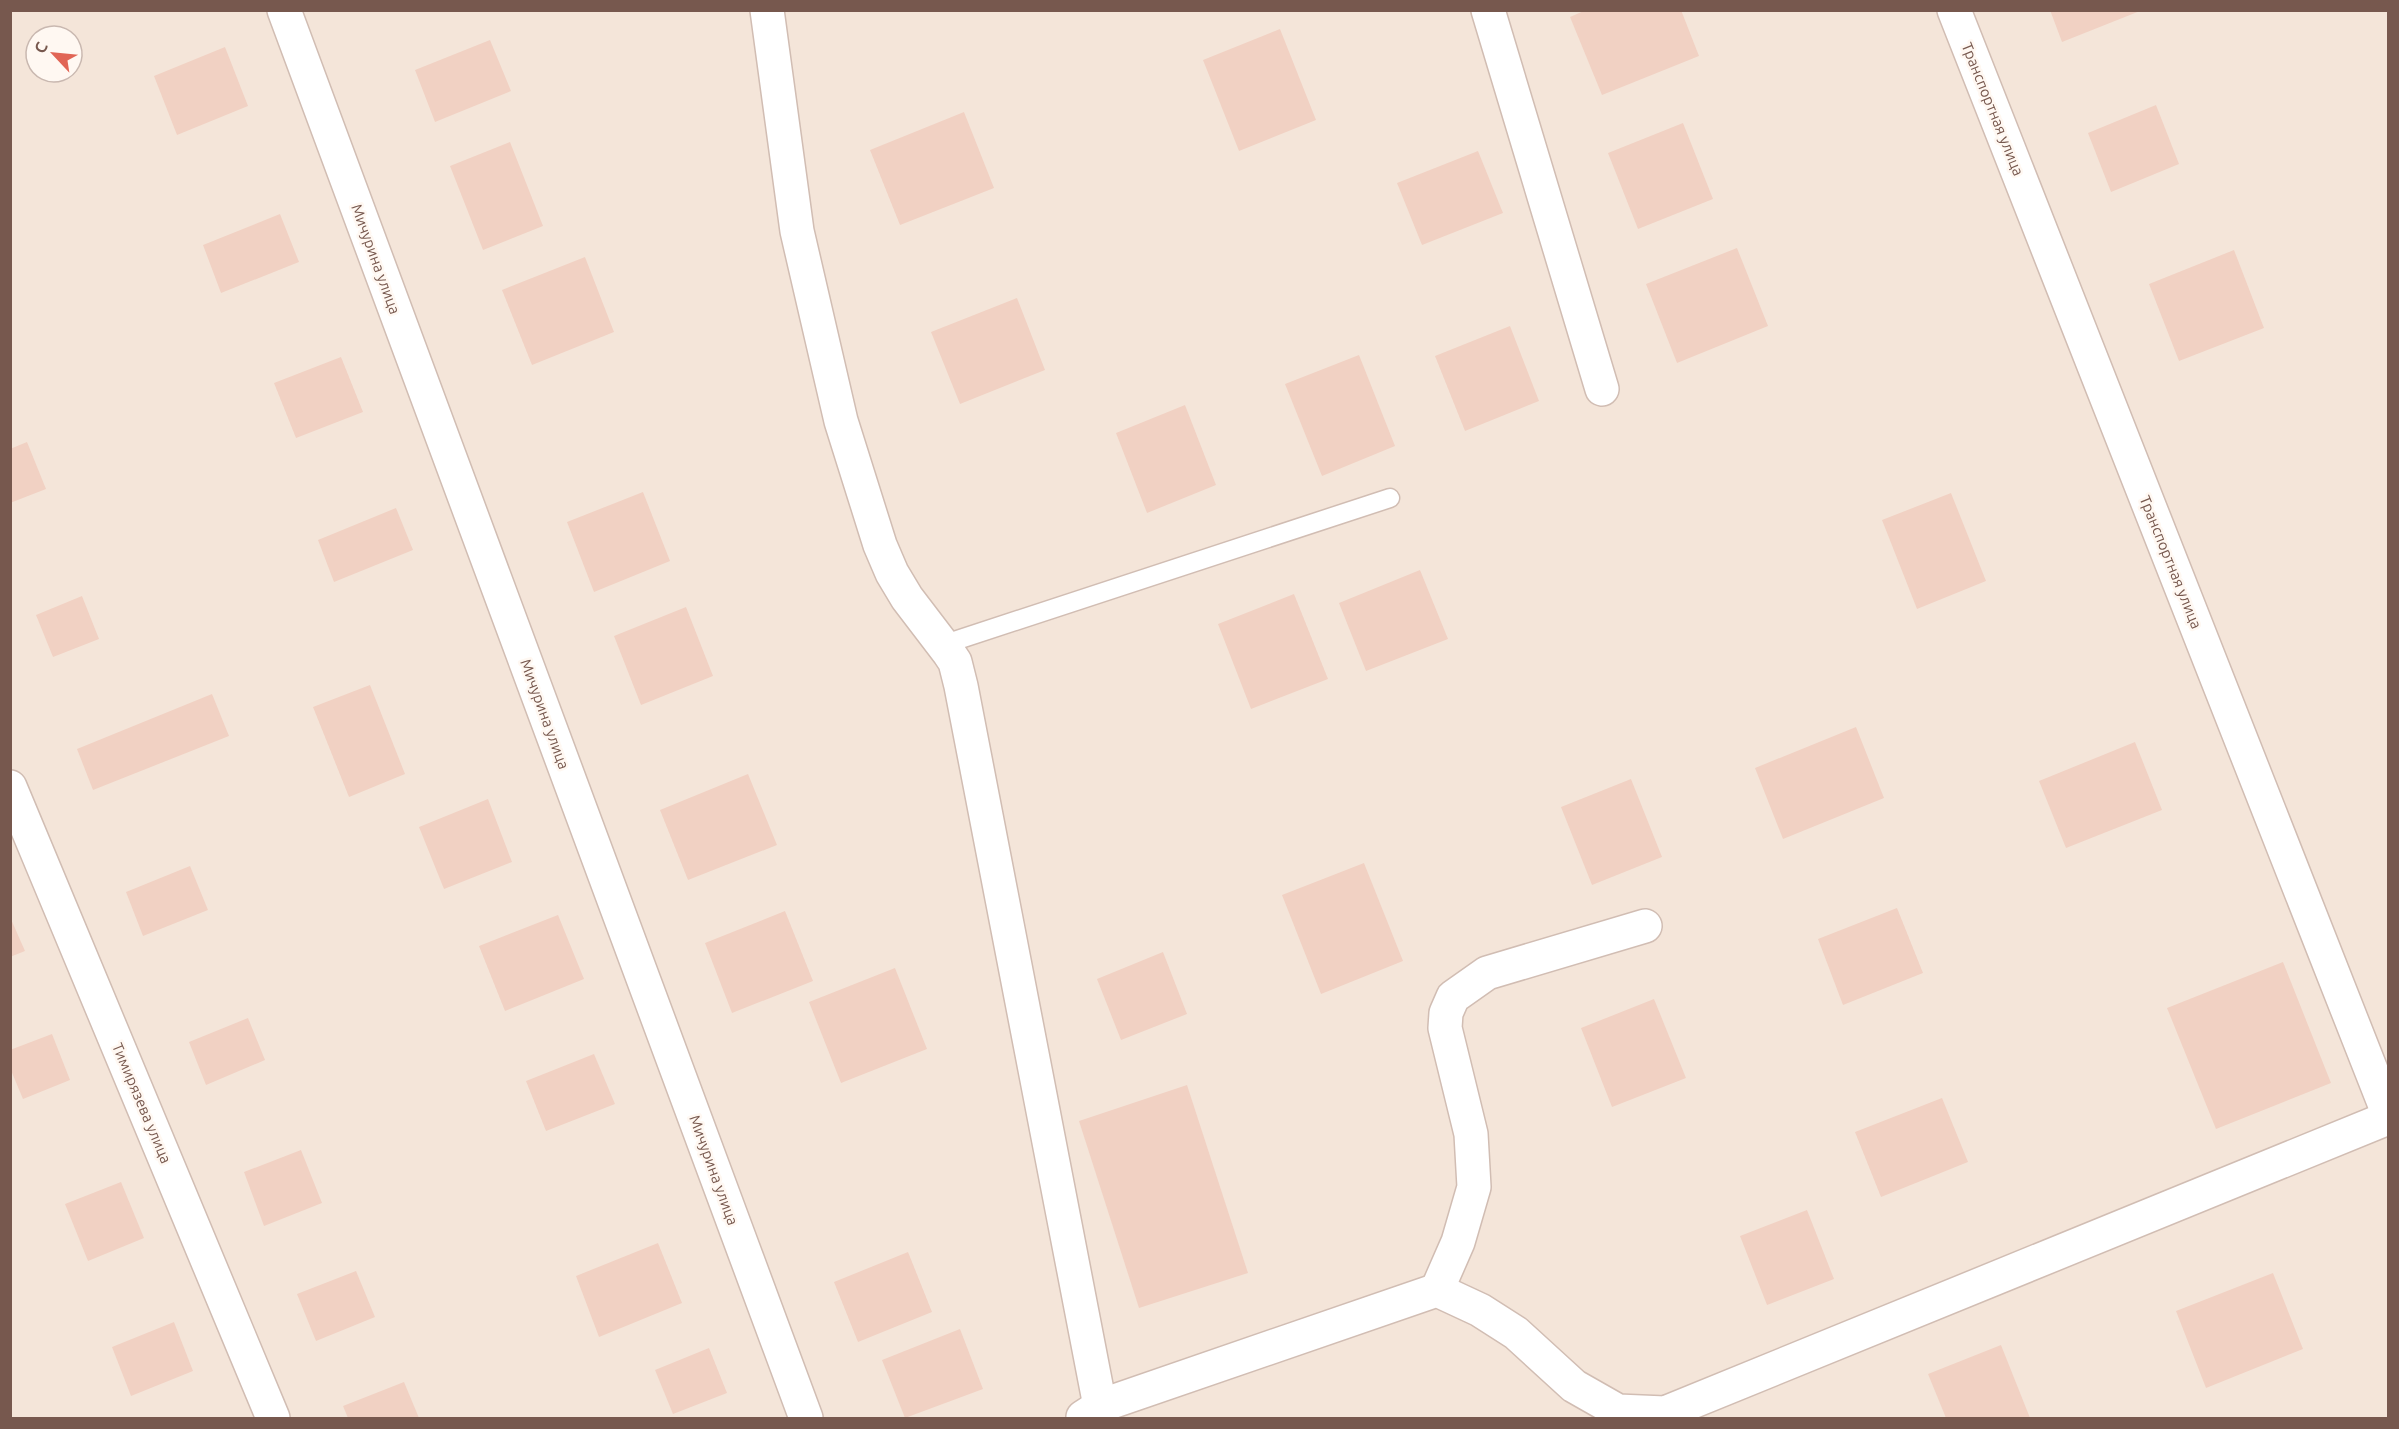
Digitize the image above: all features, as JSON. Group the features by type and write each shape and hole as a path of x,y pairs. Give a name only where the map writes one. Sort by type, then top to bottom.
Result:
{"street":[{"name":"Мичурина улица","path":"284,10 806,1419"},
{"path":"767,10 797,231 842,421 880,544 892,573 907,598 955,662 961,686 1091,1412 1437,1290 1480,1310 1516,1333 1574,1386 1618,1411 1665,1413 2388,1118"},
{"path":"1488,10 1602,389"},
{"name":"Транспортная улица","path":"1954,10 2388,1113"},
{"name":"Тимирязева улица","path":"10,788 273,1419"},
{"path":"1437,1290 1458,1242 1474,1187 1471,1134 1445,1028 1446,1013 1453,997 1486,973 1645,926"}],"lane":[{"path":"942,645 1390,498"}],"shaded area":[{"path":"11,11 2388,11 2388,1418 11,1418"}],"building":[{"path":"1586,10 1681,10 1699,56 1602,95 1570,17"},
{"path":"2050,10 2140,10 2140,11 2062,42"},
{"path":"1280,29 1316,120 1239,151 1203,60"},
{"path":"490,40 511,91 435,122 415,70"},
{"path":"225,47 248,106 177,135 154,76"},
{"path":"2156,105 2179,164 2111,192 2088,133"},
{"path":"964,112 994,188 900,225 870,150"},
{"path":"1683,123 1713,199 1638,229 1608,153"},
{"path":"510,142 543,226 483,250 450,166"},
{"path":"1478,151 1503,213 1422,245 1397,183"},
{"path":"280,214 299,262 221,293 203,245"},
{"path":"1737,248 1768,326 1677,363 1646,284"},
{"path":"2234,250 2264,328 2179,361 2149,284"},
{"path":"585,257 614,332 532,365 502,290"},
{"path":"1017,298 1045,370 960,404 931,332"},
{"path":"1510,326 1539,401 1465,431 1435,356"},
{"path":"1359,355 1395,446 1322,476 1285,384"},
{"path":"341,357 363,412 296,438 274,383"},
{"path":"1185,405 1216,485 1147,513 1116,433"},
{"path":"27,442 46,489 10,503 10,449"},
{"path":"643,492 670,561 594,592 567,522"},
{"path":"1951,493 1986,581 1917,609 1882,520"},
{"path":"396,508 413,550 334,582 318,540"},
{"path":"1420,570 1448,639 1366,671 1339,603"},
{"path":"1294,594 1328,679 1251,709 1218,624"},
{"path":"82,596 99,639 53,657 36,615"},
{"path":"686,607 713,676 641,705 614,636"},
{"path":"370,685 405,774 349,797 313,707"},
{"path":"212,694 229,736 93,790 77,749"},
{"path":"1856,727 1884,798 1783,839 1755,768"},
{"path":"2135,742 2162,810 2066,848 2039,781"},
{"path":"748,774 777,845 688,880 660,810"},
{"path":"1631,779 1662,857 1592,885 1561,807"},
{"path":"488,799 512,862 444,889 419,827"},
{"path":"1364,863 1403,961 1321,994 1282,895"},
{"path":"190,866 208,910 143,936 126,892"},
{"path":"1897,908 1923,973 1843,1005 1818,939"},
{"path":"785,911 813,981 732,1013 705,943"},
{"path":"558,915 584,979 505,1011 479,946"},
{"path":"10,917 25,951 10,957"},
{"path":"1163,952 1187,1014 1121,1040 1097,979"},
{"path":"2283,962 2331,1083 2216,1129 2167,1008"},
{"path":"895,968 927,1049 841,1083 809,1002"},
{"path":"1654,999 1686,1078 1612,1107 1581,1028"},
{"path":"248,1018 265,1060 206,1085 189,1042"},
{"path":"52,1034 70,1080 23,1099 10,1068 10,1050"},
{"path":"594,1054 615,1104 546,1131 526,1081"},
{"path":"1187,1085 1248,1273 1139,1308 1079,1121"},
{"path":"1942,1098 1968,1162 1881,1197 1855,1132"},
{"path":"301,1150 322,1203 264,1226 244,1172"},
{"path":"121,1182 144,1238 88,1261 65,1204"},
{"path":"1807,1210 1834,1279 1767,1305 1740,1236"},
{"path":"658,1243 682,1303 599,1337 576,1276"},
{"path":"908,1252 932,1312 858,1342 834,1282"},
{"path":"356,1271 375,1317 316,1341 297,1294"},
{"path":"2273,1273 2303,1349 2206,1388 2176,1311"},
{"path":"174,1322 193,1371 131,1396 112,1347"},
{"path":"960,1329 983,1389 905,1418 882,1360"},
{"path":"2001,1345 2030,1418 1946,1418 1928,1374"},
{"path":"709,1348 727,1393 673,1414 655,1370"},
{"path":"404,1382 419,1418 348,1418 343,1406"}]}
